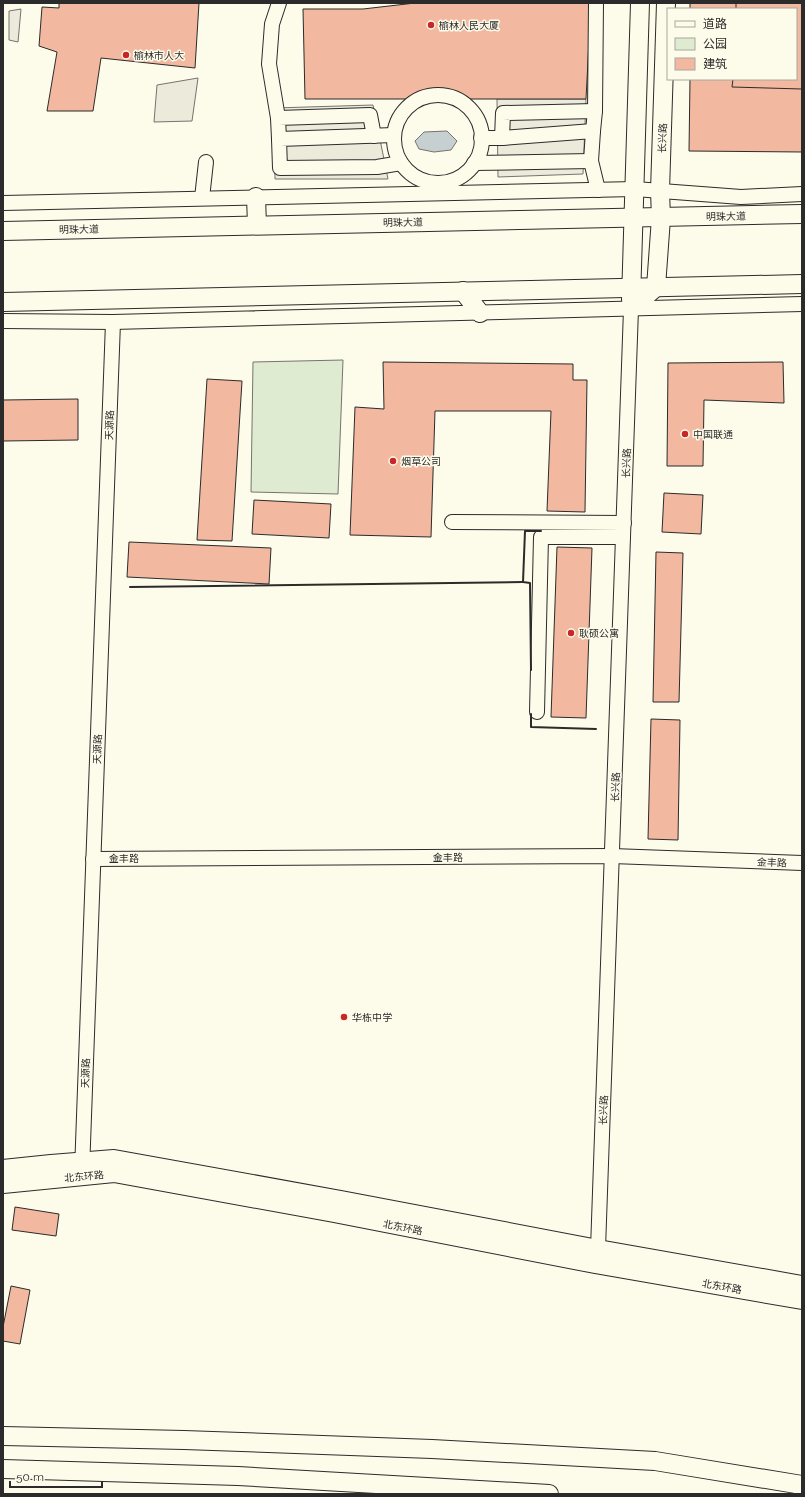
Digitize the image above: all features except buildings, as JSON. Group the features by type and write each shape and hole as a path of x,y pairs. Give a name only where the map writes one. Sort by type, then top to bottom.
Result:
{"main road":[{"name":"长兴路","path":"631,309 640,3"},
{"name":"长兴路","path":"656,287 661,218 660,192 666,3"},
{"path":"256,197 257,225"},
{"name":"明珠大道","path":"3,231 802,214"},
{"path":"3,302 802,284"},
{"path":"631,309 656,287"},
{"path":"463,292 480,313"},
{"name":"北东环路","path":"3,1184 82,1169 114,1159 342,1200 802,1300"},
{"name":"北东环路","path":"3,1169 82,1169"},
{"name":"北东环路","path":"597,1256 802,1284"},
{"path":"3,1436 184,1440 432,1449 655,1461 802,1485"},
{"path":"3,1469 238,1476 549,1494"}],"street":[{"path":"279,3 272,24 269,64 278,118 280,168 378,167 401,163"},
{"path":"596,3 595,111 591,161 598,190"},
{"path":"431,96 445,96 459,101 470,110 478,122 481,138 480,150 474,163 465,174 452,181 438,184 423,181 410,174 401,163 395,150 394,135 398,121 406,109 417,100 431,96"},
{"path":"502,138 503,113 595,111"},
{"path":"278,118 370,115 374,136"},
{"path":"481,138 593,132"},
{"path":"279,139 394,135"},
{"path":"474,163 591,161"},
{"path":"202,198 206,162"},
{"path":"3,202 635,189 741,197 802,194"},
{"path":"3,321 113,322 802,304"},
{"name":"长兴路","path":"597,1256 631,309"},
{"name":"天源路","path":"82,1169 113,322"},
{"path":"452,522 624,523"},
{"path":"537,712 541,537 548,542 623,537"},
{"name":"金丰路","path":"93,858 612,856 802,863"}],"green space":[{"path":"343,360 338,494 251,492 253,362"}],"shaded area":[{"path":"21,9 18,42 9,40 9,11"},
{"path":"198,78 192,121 154,122 157,85"},
{"path":"497,99 586,99 583,174 498,177"},
{"path":"373,105 388,179 275,179 274,108"},
{"path":"447,131 457,141 451,150 434,152 419,149 415,141 424,132"}],"wall":[{"path":"531,670 530,583 523,582 525,531 541,531"},
{"path":"130,587 523,582"},
{"path":"531,714 531,727 596,729"}],"place":[{"name":"榆林人民大厦","path":"431,25"},
{"name":"榆林市人大","path":"126,55"},
{"name":"中国联通","path":"685,434"},
{"name":"烟草公司","path":"393,461"},
{"name":"耿硕公寓","path":"571,633"},
{"name":"华栋中学","path":"344,1017"}]}
